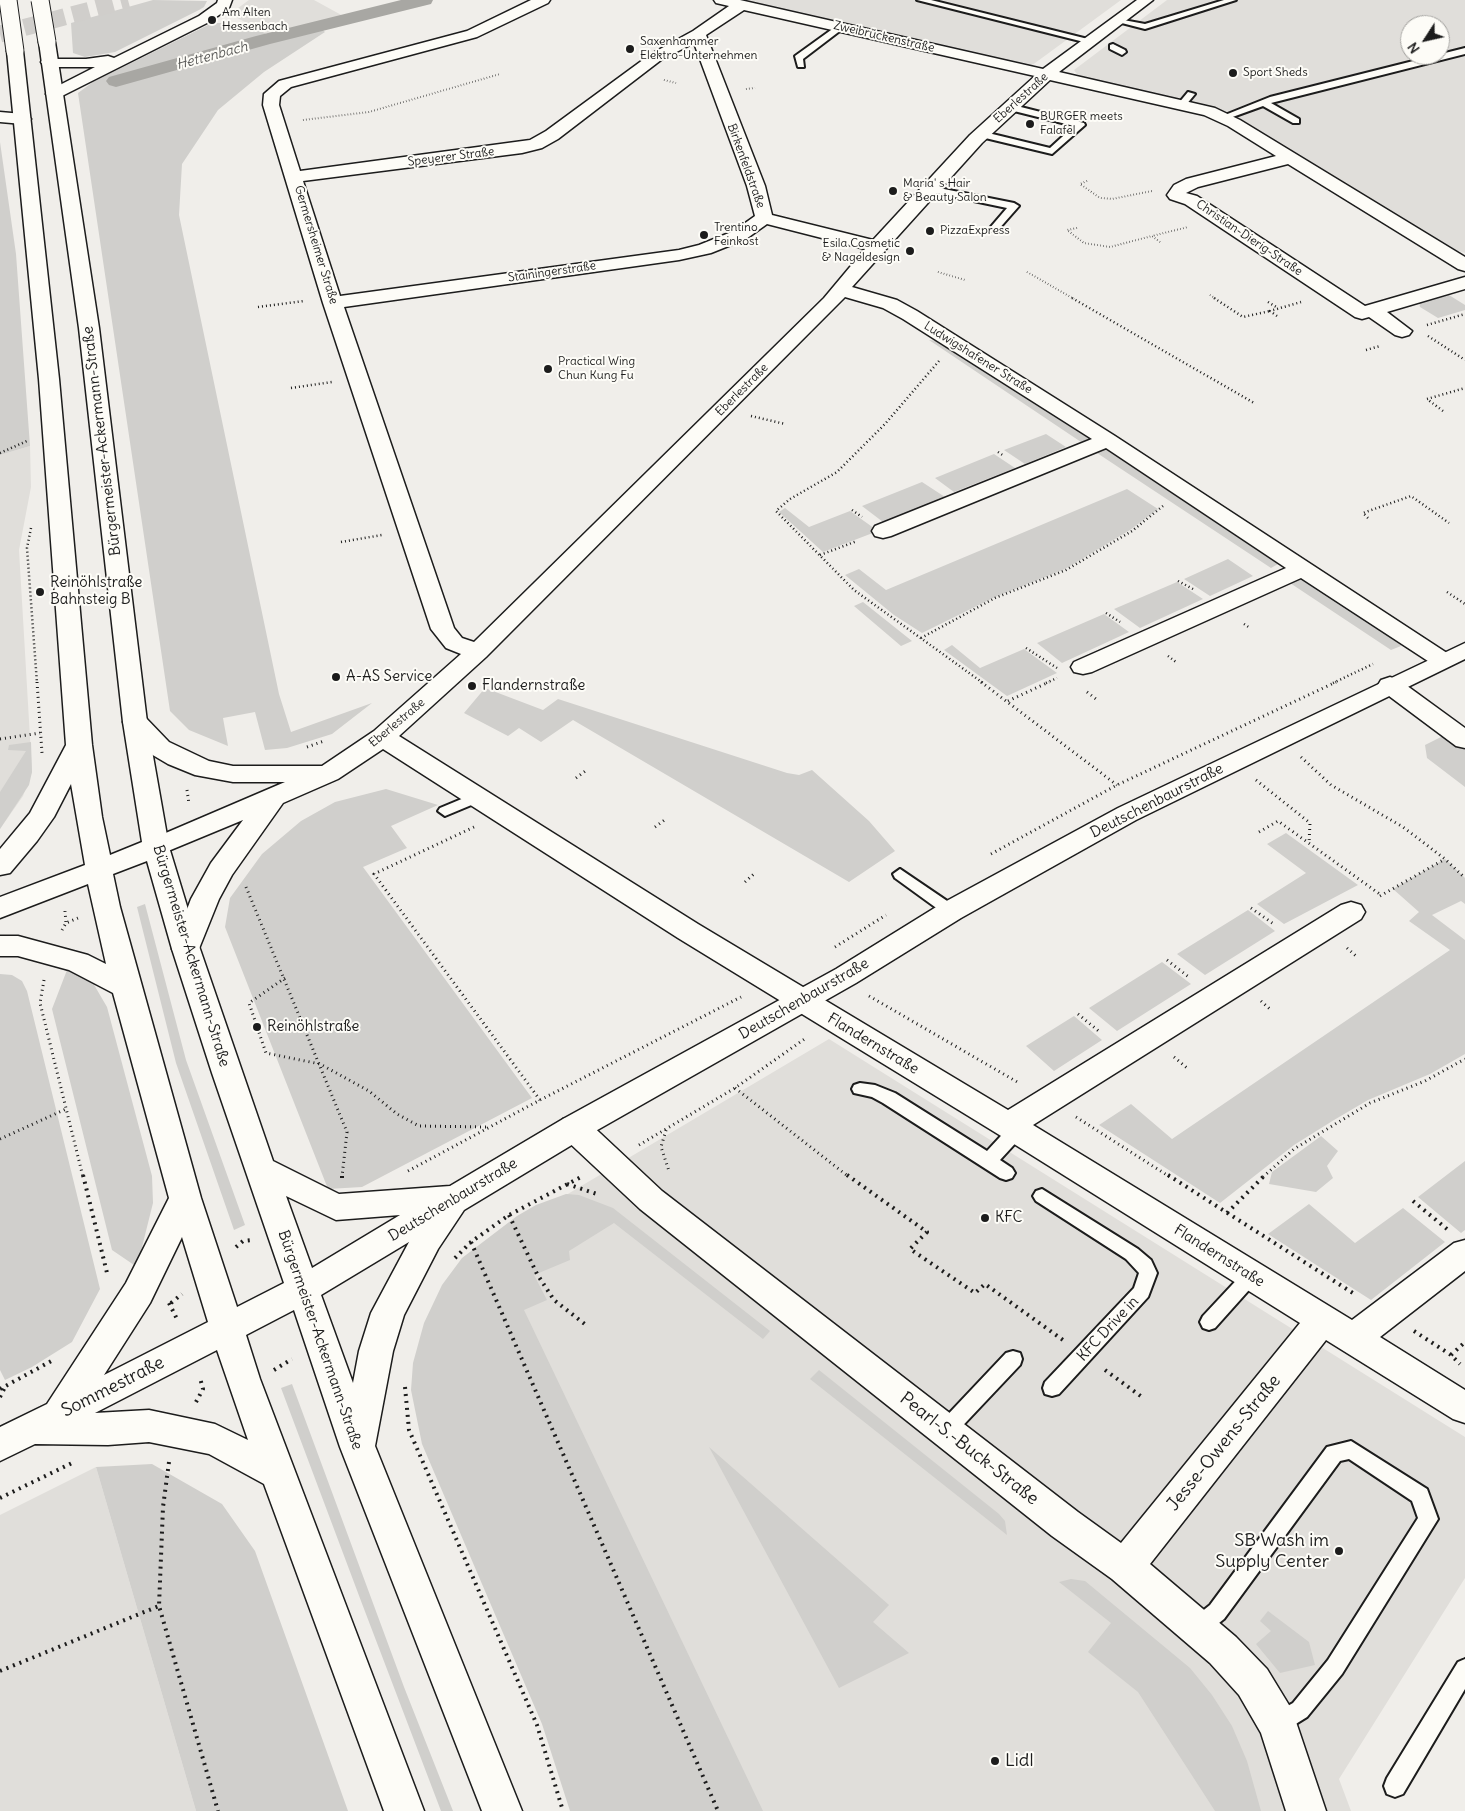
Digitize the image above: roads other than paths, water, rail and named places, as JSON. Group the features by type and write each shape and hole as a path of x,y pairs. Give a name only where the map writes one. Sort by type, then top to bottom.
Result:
{"street":[{"path":"5,103 15,51 8,0"},
{"name":"Bürgermeister-Ackermann-Straße","path":"40,0 89,328 135,722 156,847 186,948 259,1168 358,1447 502,1811"},
{"path":"54,94 216,11 224,5 225,0"},
{"name":"Germersheimer Straße","path":"478,652 454,643 443,629 332,300 271,105 272,94 285,84 472,34 543,0"},
{"name":"Zweibrückenstraße","path":"721,0 744,2 841,27 1047,74"},
{"name":"Eberlestraße","path":"156,847 329,773 383,737 478,652 842,290 854,271 876,246 980,134 1047,74 1146,0"},
{"path":"698,34 744,2"},
{"name":"Speyerer Straße","path":"295,177 522,148 552,135 656,57 698,34"},
{"name":"Birkenfeldstraße","path":"698,34 756,186 764,218 876,246"},
{"path":"50,62 86,64 129,56"},
{"path":"1047,74 1186,99 1224,117 1465,265"},
{"path":"5,103 23,118 49,379 79,745 99,871 126,987 185,1198 243,1379 404,1811"},
{"path":"5,103 23,118"},
{"name":"Christian-Dierig-Straße","path":"1290,158 1192,183 1180,189 1176,195 1191,200 1221,219 1362,313 1465,283"},
{"name":"Stainingerstraße","path":"332,300 679,255 705,249 740,235 764,218"},
{"name":"Ludwigshafener Straße","path":"842,290 890,304 910,315 1108,440 1304,568 1454,655"},
{"name":"Christian-Dierig-Straße","path":"1372,310 1402,331"},
{"path":"883,531 1108,440"},
{"path":"1082,667 1304,568"},
{"name":"Deutschenbaurstraße","path":"227,1330 302,1290 574,1128 803,1001 951,911 1127,814 1454,655"},
{"path":"1390,685 1465,740"},
{"path":"135,722 160,748 177,758 204,769 233,774 329,773"},
{"name":"Flandernstraße","path":"383,737 476,798 772,982 1013,1128 1465,1408"},
{"path":"0,866 28,835 41,817 79,745"},
{"name":"Eberlestraße","path":"186,948 205,899 221,870 272,799"},
{"path":"0,908 99,871 156,847"},
{"path":"1013,1128 1048,1099 1351,912"},
{"path":"0,946 18,946 78,962 126,987"},
{"name":"Pearl-S.-Buck-Straße","path":"574,1128 651,1200 945,1431 1125,1567 1223,1650 1253,1682 1278,1724 1306,1811"},
{"path":"259,1168 336,1207 454,1199"},
{"path":"185,1198 138,1293 45,1422 108,1429 149,1426 215,1440 278,1474"},
{"path":"358,1447 376,1351 388,1313 427,1240 454,1199"},
{"path":"1353,1339 1385,1313 1458,1242"},
{"name":"Jesse-Owens-Straße","path":"1125,1567 1322,1320"},
{"name":"Sommestraße","path":"0,1445 227,1330"}],"lane":[{"path":"921,0 1092,41"},
{"path":"949,7 958,0"},
{"path":"1118,21 1146,28 1232,0"},
{"path":"801,65 798,58 841,27"},
{"path":"1113,47 1122,52"},
{"path":"1224,117 1265,102 1465,51"},
{"path":"1265,102 1296,121"},
{"path":"980,134 1052,151 1081,125 1009,107"},
{"path":"929,189 1014,206 994,229"},
{"path":"445,811 476,798"},
{"path":"900,874 951,911"},
{"path":"860,1089 875,1091 889,1098 1006,1173"},
{"path":"989,1161 1013,1128"},
{"name":"KFC Drive in","path":"1042,1196 1132,1254 1144,1265 1148,1273 1142,1292 1052,1388"},
{"path":"1210,1322 1251,1276"},
{"path":"945,1431 1013,1359"},
{"path":"1197,1628 1217,1612 1334,1453 1351,1450 1420,1495 1428,1520 1335,1667 1300,1710 1278,1724"},
{"path":"1395,1786 1465,1669"}],"waterway":[{"name":"Hettenbach","path":"116,81 263,40 424,0"}],"tunnel":[{"path":"0,34 128,0"}],"place":[{"name":"Am Alten Hessenbach","path":"212,20"},
{"name":"Saxenhammer Elektro-Unternehmen","path":"630,49"},
{"name":"Sport Sheds","path":"1233,73"},
{"name":"BURGER meets Falafel","path":"1030,124"},
{"name":"Maria' s Hair & Beauty Salon","path":"893,191"},
{"name":"PizzaExpress","path":"930,231"},
{"name":"Trentino Feinkost","path":"704,235"},
{"name":"Esila Cosmetic & Nageldesign","path":"910,251"},
{"name":"Practical Wing Chun Kung Fu","path":"548,369"},
{"name":"Reinöhlstraße Bahnsteig B","path":"40,592"},
{"name":"A-AS Service","path":"336,677"},
{"name":"Flandernstraße","path":"472,686"},
{"name":"Reinöhlstraße","path":"257,1027"},
{"name":"KFC","path":"985,1218"},
{"name":"SB Wash im Supply Center","path":"1339,1551"},
{"name":"Lidl","path":"995,1761"}]}
